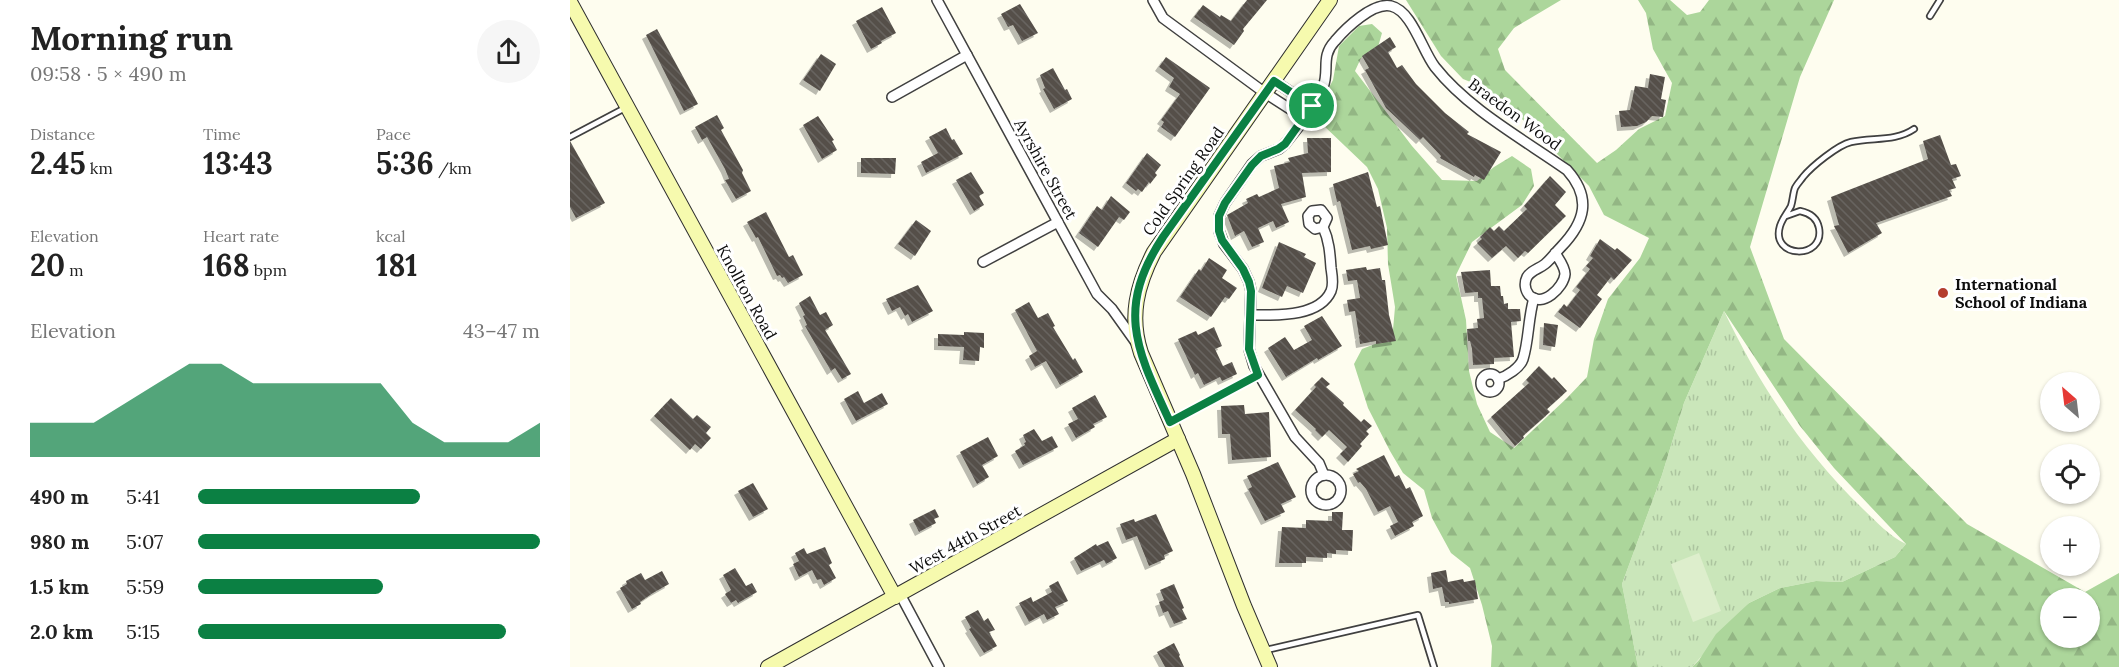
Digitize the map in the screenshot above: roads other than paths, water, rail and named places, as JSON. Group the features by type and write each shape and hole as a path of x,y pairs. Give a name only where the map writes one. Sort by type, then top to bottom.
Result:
{"street":[{"name":"Ayrshire Street","path":"937,0 1097,294 1112,309 1138,345"},
{"path":"1154,0 1164,18 1269,87 1304,118"},
{"name":"Cold Spring Road","path":"1270,667 1138,345 1135,321 1136,299 1147,265 1163,237 1330,0"},
{"name":"Knollton Road","path":"570,2 897,596 939,667"},
{"name":"Braedon Wood","path":"1324,475 1319,463 1295,437 1258,375 1249,349 1251,291 1249,282 1243,269 1222,240 1219,231 1219,216 1225,203 1252,165 1261,156 1285,144 1312,106 1323,89 1325,58 1334,41 1370,10 1382,6 1394,7 1408,17 1431,61 1467,100 1568,170 1578,184 1583,210 1578,226 1555,253"},
{"path":"892,97 967,55"},
{"path":"1269,87 1312,106"},
{"path":"983,262 1058,222"},
{"path":"1250,315 1278,316 1298,313 1320,303 1328,296 1332,281 1329,245 1323,227"},
{"path":"1555,253 1564,270 1564,278 1551,296 1541,300 1534,298 1526,291 1527,277 1532,271 1545,264 1555,253"},
{"path":"1498,379 1511,372 1522,359 1529,311 1534,298"},
{"name":"West 44th Street","path":"768,667 1178,439"}],"lane":[{"path":"1930,16 1940,0"},
{"path":"570,137 627,107"},
{"path":"1793,201 1800,211 1813,217 1819,229 1817,242 1809,250 1795,252 1783,244 1779,238 1779,228 1793,201 1795,187 1807,172 1830,153 1849,142 1903,136 1914,129"},
{"path":"1786,216 1800,211"},
{"path":"1170,422 1258,375"},
{"path":"1263,650 1418,615 1434,667"}],"place":[{"name":"International School of Indiana","path":"1943,293"}]}
